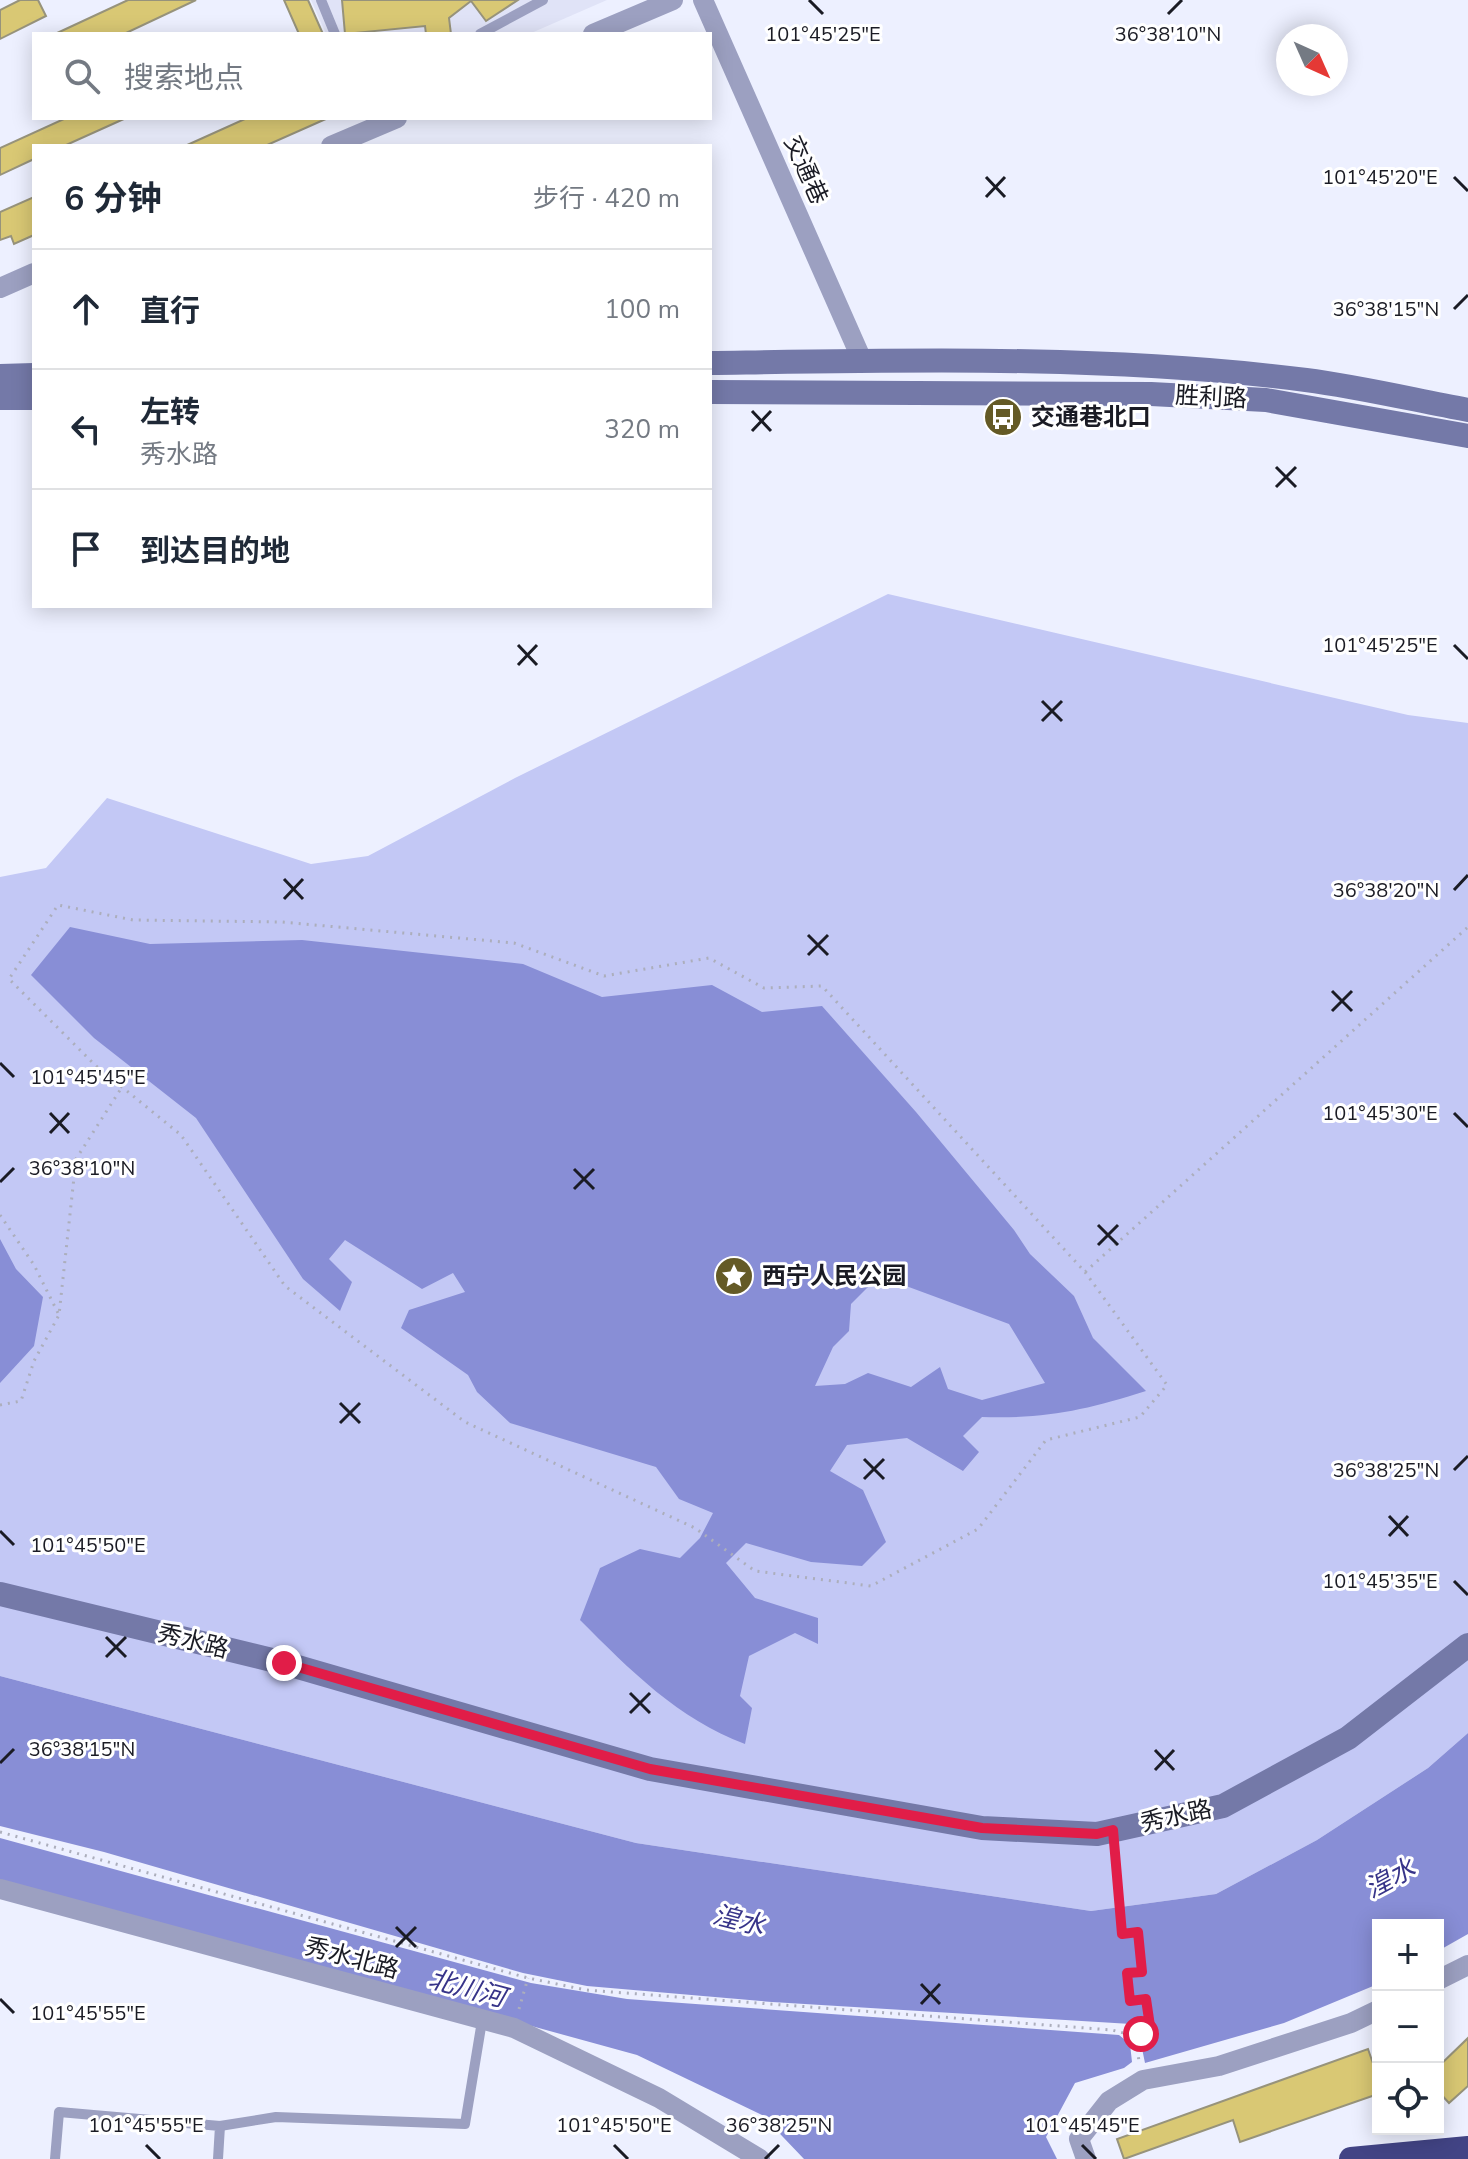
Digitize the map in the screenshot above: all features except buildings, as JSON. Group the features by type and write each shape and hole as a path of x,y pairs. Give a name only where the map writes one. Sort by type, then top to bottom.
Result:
{"highway":[{"path":"1351,2159 1468,2148"}],"main road":[{"name":"胜利路","path":"712,363 862,360 1159,368 1307,381 1468,410"},
{"path":"0,376 32,375"},
{"name":"胜利路","path":"712,392 1151,394 1237,399 1373,417 1468,436"},
{"path":"0,398 32,398"},
{"name":"秀水路","path":"0,1594 284,1663 650,1769 982,1828 1097,1834 1223,1806 1348,1738 1468,1645"}],"street":[{"path":"598,32 673,0"},
{"name":"交通巷","path":"703,0 862,360"},
{"path":"336,144 392,120"},
{"path":"0,288 32,274"},
{"name":"秀水北路","path":"0,1889 514,2028 659,2098 760,2159"},
{"path":"1444,1977 1468,1965"},
{"path":"1086,2159 1079,2139 1109,2101 1143,2080 1219,2066 1351,2023 1372,2013"}],"lane":[{"path":"321,0 334,32"},
{"path":"484,32 543,0"},
{"path":"55,2159 59,2112 220,2126 276,2117 465,2124 482,2021"},
{"path":"218,2159 220,2126"}],"path":[{"path":"58,905 133,920 282,922 514,943 604,976 709,958 764,988 822,986 1085,1272 1167,1385 1140,1417 1046,1440 978,1529 871,1586 755,1571 695,1528 465,1422 285,1286 181,1135 122,1087 9,979 58,905"},
{"path":"1085,1272 1468,927"},
{"path":"0,1405 21,1401 34,1361 59,1315 76,1159 122,1087"},
{"path":"0,1215 34,1265 59,1315"},
{"path":"0,1832 528,1978 586,1990 1112,2030 1135,2036 1151,2033 1146,1999 1130,2001 1127,1973 1142,1972 1138,1932 1122,1934 1113,1830"},
{"path":"520,2009 528,1978"},
{"path":"1135,2036 1140,2066"}],"shaded area":[{"path":"311,0 607,0 534,32 325,32"},
{"name":"西宁人民公园","path":"888,594 1408,715 1468,723 1468,1733 1428,1768 1317,1840 1216,1894 1091,1911 636,1843 0,1676 0,877 46,868 107,798 311,864 368,856 515,778"}],"water":[{"path":"70,927 150,944 302,940 523,964 602,997 712,985 762,1012 822,1006 916,1112 1014,1230 1030,1254 1074,1296 1093,1338 1146,1391 1066,1412 982,1417 963,1436 979,1452 963,1471 907,1438 847,1445 830,1471 863,1490 886,1542 862,1566 811,1562 746,1543 726,1563 755,1598 818,1618 818,1644 795,1633 749,1656 740,1696 752,1708 745,1744 721,1734 677,1707 637,1675 580,1620 600,1568 640,1549 680,1558 700,1538 713,1513 679,1499 656,1467 510,1423 477,1392 468,1375 401,1328 409,1310 465,1292 453,1273 422,1289 345,1240 329,1259 352,1282 340,1311 303,1279 196,1118 94,1038 31,975","holes":["879,1276 1009,1324 1045,1383 982,1400 948,1389 940,1367 911,1387 868,1373 845,1384 815,1386 833,1347 849,1331 851,1304"]},
{"path":"0,1239 16,1269 43,1297 34,1346 0,1383"},
{"name":"湟水","path":"0,1676 636,1843 1091,1911 1216,1894 1317,1840 1428,1768 1468,1733 1468,1934 1444,1948 1444,1919 1372,1919 1372,1986 1284,2023 1145,2063 1138,2029 1131,2024 772,2002 587,1986 523,1973 104,1852 0,1826"},
{"name":"北川河","path":"0,1838 531,1983 627,1999 1119,2035 1130,2044 1132,2062 1124,2068 1075,2083 1046,2137 1057,2159 804,2159 762,2115 637,2055 0,1880"}],"place":[{"name":"交通巷北口","path":"1003,417"},
{"name":"西宁人民公园","path":"734,1276"}],"route":[{"path":"284,1663 650,1769 982,1828 1097,1834 1113,1830 1122,1934 1138,1932 1142,1972 1127,1973 1130,2001 1146,1999 1151,2033 1141,2034"}]}
